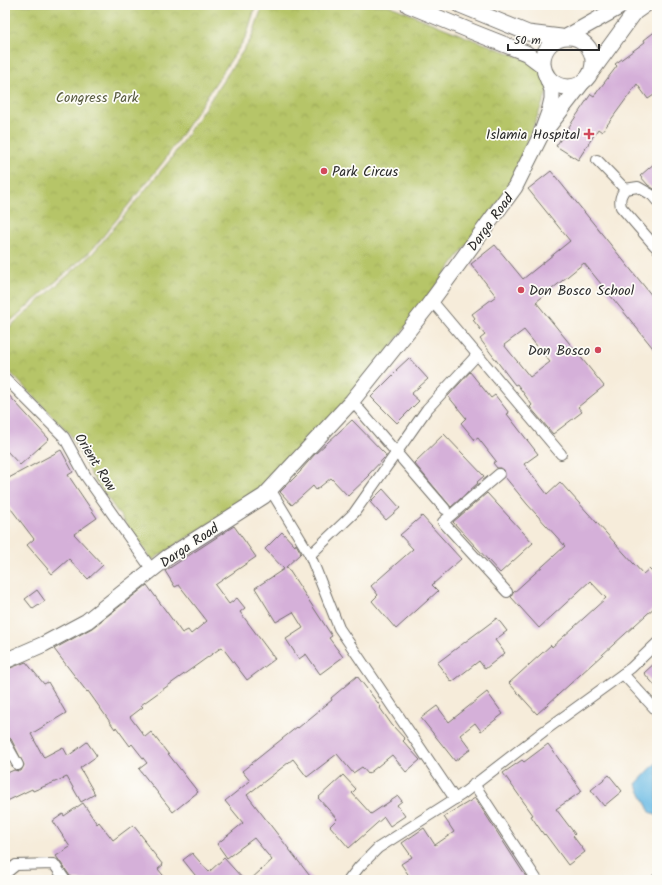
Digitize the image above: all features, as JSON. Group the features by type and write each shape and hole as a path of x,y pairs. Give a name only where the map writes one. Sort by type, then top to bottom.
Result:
{"main road":[{"path":"408,5 526,53 544,69 551,81 558,86 564,87 574,87 588,78 592,70 635,12 645,5"},
{"path":"460,5 528,33 577,38 585,43 593,56 592,70"},
{"path":"544,69 543,56 546,48 553,41 564,37 623,5"},
{"name":"Darga Road","path":"5,661 44,644 87,621 168,556 264,496 352,401 432,301 515,187 540,137 549,112 552,99 552,90 544,69"},
{"name":"Darga Road","path":"540,137 582,83"}],"street":[{"path":"597,160 625,189"},
{"path":"657,201 652,195 638,187 625,189 620,197 621,207 657,248"},
{"path":"432,301 561,454"},
{"path":"310,555 354,513 427,409 478,355"},
{"name":"Orient Row","path":"5,378 64,437 85,474 152,570"},
{"path":"352,401 445,509"},
{"path":"499,474 443,522 507,592"},
{"path":"270,489 310,555 339,628 455,799"},
{"path":"349,880 359,867 378,848 455,799 544,731 631,668 657,643"},
{"path":"623,674 657,711"},
{"path":"5,742 18,765"},
{"path":"474,784 537,880"},
{"path":"5,874 16,865 54,864 65,880"}],"green space":[{"name":"Congress Park","path":"5,5 256,5 246,37 164,161 92,250 5,326"},
{"path":"263,5 388,5 469,38 556,70 508,189 347,406 260,491 152,560 91,475 70,434 5,367 5,331 93,253 170,160 251,39"}],"water":[{"path":"657,762 657,816 650,812 636,784"}],"building":[{"path":"657,30 657,93 648,99 637,84 602,132 598,129 578,160 556,146 591,94 594,96 617,66 615,64 645,42 644,40"},
{"path":"657,161 657,191 648,185 640,176"},
{"name":"Don Bosco School","path":"551,171 657,302 657,353 584,263 536,302 604,386 578,407 582,412 553,434 530,407 532,405 517,384 515,385 480,339 485,335 473,320 475,318 472,314 496,296 471,264 495,245 523,279 570,241 528,189","holes":["524,330 550,362 530,377 504,345"]},
{"path":"409,358 428,379 411,394 419,401 397,423 371,397"},
{"path":"470,372 491,398 495,395 509,413 507,414 538,454 524,464 547,494 560,482 643,574 649,569 657,577 657,605 537,714 509,683 551,645 552,647 606,598 590,581 539,628 511,597 513,593 565,546 505,477 504,470 497,468 493,463 496,461 478,438 475,440 461,423 466,418 448,396"},
{"path":"5,391 49,439 20,465 5,449"},
{"path":"352,420 386,456 368,475 369,476 348,496 331,478 316,490 313,486 292,505 280,492 301,471 315,454"},
{"path":"444,434 484,476 451,507 414,463"},
{"path":"61,450 73,472 68,475 97,518 74,534 103,565 88,579 69,559 52,574 27,545 34,539 5,501 5,480"},
{"path":"383,489 400,508 386,520 370,502"},
{"path":"487,493 533,543 500,573 453,522"},
{"path":"422,516 461,559 432,585 438,591 396,629 372,601 378,595 371,586 413,549 400,535"},
{"path":"234,526 256,557 215,585 229,604 237,598 245,608 240,612 275,659 247,680 222,647 141,705 143,707 130,717 145,737 151,732 198,792 173,812 139,769 147,763 132,744 130,746 116,727 115,729 88,691 87,692 54,649 92,628 147,585 182,633 188,630 191,634 207,621 179,585 175,587 165,571"},
{"path":"282,532 295,546 296,544 301,553 285,568 287,567 332,636 329,638 343,657 320,674 306,654 299,659 286,639 303,628 293,612 276,622 255,588 284,569 265,549"},
{"path":"37,590 45,601 33,609 25,599"},
{"path":"497,618 507,631 495,640 505,653 485,669 479,661 452,682 437,663"},
{"path":"657,661 657,688 644,673"},
{"path":"26,662 44,684 48,682 66,713 31,734 43,756 44,757 63,747 68,756 87,742 97,756 80,768 95,794 81,802 67,777 33,791 32,789 5,802 5,774 14,770 21,771 24,765 11,739 5,735 5,670"},
{"path":"357,676 381,707 380,708 392,725 405,739 403,741 420,760 406,772 392,755 368,774 362,767 353,773 337,754 307,777 293,759 247,795 313,880 250,880 272,860 254,838 227,858 217,844 243,823 225,801 250,781 242,771 332,700 331,698"},
{"path":"487,692 503,714 481,731 475,723 460,735 471,749 455,761 421,718 437,706 449,722"},
{"path":"548,744 582,791 556,809 575,834 573,836 585,852 568,865 545,834 544,835 531,816 533,815 503,773 522,760 524,762"},
{"path":"343,775 356,789 352,793 371,814 398,796 402,801 397,805 405,816 390,826 384,817 349,848 330,826 337,819 318,798"},
{"path":"609,775 622,791 604,806 591,790"},
{"path":"475,798 528,880 412,880 401,864 412,857 402,843 424,828 435,845 454,832 444,817"},
{"path":"83,803 97,824 99,822 113,840 133,825 163,865 158,869 167,880 71,880 70,876 56,856 70,847 53,821 63,814 64,816"},
{"path":"192,853 209,872 224,858 244,880 199,880 183,860"}],"railway":[{"path":"651,880 657,874"}],"place":[{"name":"Islamia Hospital","path":"589,134"},
{"name":"Park Circus","path":"324,171"},
{"name":"Don Bosco School","path":"521,290"},
{"name":"Don Bosco","path":"598,350"}]}
